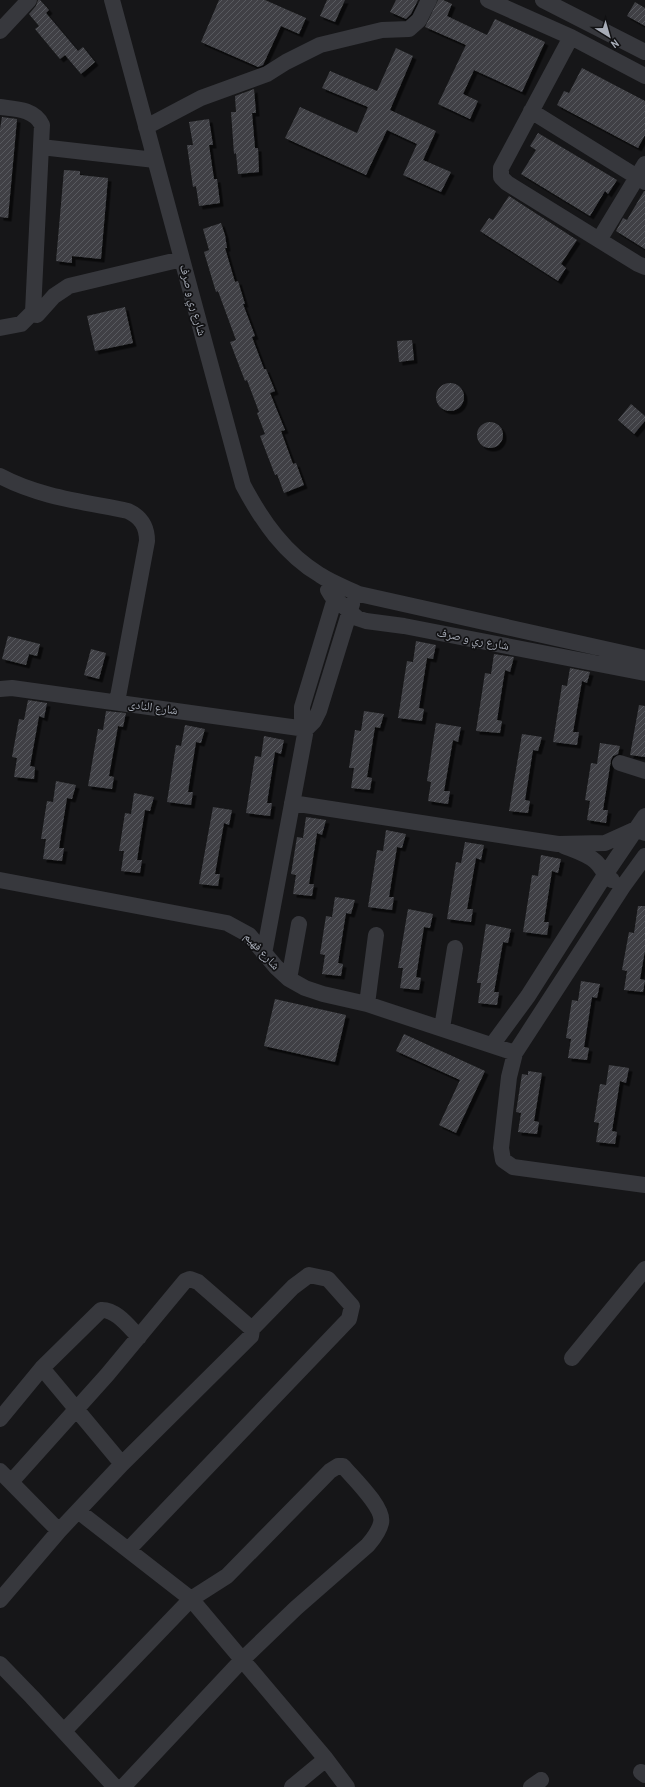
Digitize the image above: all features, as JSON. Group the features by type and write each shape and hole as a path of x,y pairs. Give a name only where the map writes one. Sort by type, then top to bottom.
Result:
{"street":[{"path":"0,31 29,0"},
{"name":"شارع ري و صرف","path":"112,0 243,485 256,511 273,534 293,555 320,575 337,591 350,612 357,618 366,621 404,626 645,673"},
{"path":"146,127 201,98 267,74 286,62 320,45 382,30 409,29 419,20 429,0"},
{"path":"543,0 645,52"},
{"path":"492,1 571,37 645,76"},
{"path":"571,37 501,168 501,177 507,183 645,267"},
{"path":"0,107 34,114 42,125 33,312 21,324 0,328"},
{"path":"531,111 642,174 599,240"},
{"path":"41,147 155,160"},
{"path":"33,312 37,315 54,296 69,286 182,259"},
{"path":"0,476 33,490 128,511 141,519 145,526 147,541 117,702"},
{"path":"264,954 306,729 302,718 302,707 337,591"},
{"name":"شارع ري و صرف","path":"337,591 356,593 645,658"},
{"path":"306,729 314,721 319,711 356,593"},
{"name":"شارع النادى","path":"0,689 12,688 306,729"},
{"path":"620,763 645,771"},
{"path":"292,803 558,844 605,842 642,826"},
{"path":"492,1045 528,996 605,875 642,826"},
{"path":"558,844 591,858 598,864 605,875 614,881 624,884"},
{"path":"645,856 624,884 515,1053 510,1067 501,1148 501,1154 508,1164 513,1167 645,1185"},
{"name":"شارع فهيم","path":"0,880 228,924 249,935 276,967 289,979 305,988 323,994 367,1004 515,1053"},
{"path":"289,979 299,924"},
{"path":"367,1004 376,935"},
{"path":"442,1028 455,948"},
{"path":"572,1358 645,1268"},
{"path":"0,1600 59,1531 122,1464 250,1336 252,1329 293,1287 310,1275 328,1279 352,1306 349,1319 128,1550"},
{"path":"12,1482 77,1410 181,1285 190,1279 198,1282 252,1329"},
{"path":"0,1419 42,1368 101,1310 108,1310 113,1313 139,1337"},
{"path":"42,1368 122,1464"},
{"path":"64,1731 191,1599 227,1576 330,1471 338,1466 343,1466 360,1486 380,1514 381,1523 376,1534 368,1545 296,1608 242,1660 123,1787"},
{"path":"0,1471 59,1531"},
{"path":"78,1511 191,1599 326,1759 347,1787"},
{"path":"0,1664 115,1787"},
{"path":"292,1787 326,1759"}],"building":[{"path":"38,0 40,0 49,10 46,13 78,51 83,47 95,62 81,74 65,55 60,59 35,29 39,26 29,14 36,6"},
{"path":"219,0 265,0 306,18 299,34 281,26 263,65 258,67 201,42"},
{"path":"327,0 345,0 335,22 320,16"},
{"path":"396,0 418,0 411,14 406,19 390,12"},
{"path":"438,0 443,0 452,4 447,16 487,35 495,19 545,42 522,92 474,70 463,94 478,101 470,119 438,104 466,45 425,27"},
{"path":"635,2 645,8 645,26 627,16"},
{"path":"396,48 413,56 390,110 436,131 423,160 451,172 441,192 403,175 417,144 387,130 366,175 285,138 300,107 357,133 368,107 322,88 330,71 377,91"},
{"path":"582,68 645,101 645,135 638,148 557,105 564,91 569,93"},
{"path":"254,89 256,113 252,113 255,148 258,148 259,172 238,174 236,153 234,154 231,112 236,112 235,96"},
{"path":"2,117 17,119 8,218 0,217 0,129"},
{"path":"209,119 213,145 209,145 214,179 217,179 220,203 199,206 196,186 193,187 187,145 193,145 189,122"},
{"path":"538,133 617,180 608,194 605,191 590,216 521,174 536,150 530,146"},
{"path":"64,170 80,171 80,175 108,178 101,259 72,256 72,263 56,261"},
{"path":"644,191 645,249 616,231 623,218 627,220"},
{"path":"509,196 577,240 561,264 566,268 558,281 480,231 489,218 493,220"},
{"path":"221,223 225,235 227,248 225,248 235,282 238,281 245,304 243,304 255,336 252,337 264,369 266,369 275,391 270,393 285,430 281,431 293,464 296,463 304,485 284,493 277,474 275,475 260,436 265,434 257,413 259,412 230,342 236,340 218,291 216,292 204,252 209,250 203,229"},
{"path":"125,307 133,343 95,351 87,316"},
{"path":"412,340 414,360 399,362 397,341"},
{"path":"450,383 460,387 464,397 460,407 450,411 440,407 436,397 440,387"},
{"path":"631,404 645,416 645,421 634,434 618,420"},
{"path":"490,422 499,426 503,435 499,444 490,448 481,444 477,435 481,426"},
{"path":"8,636 40,644 37,656 29,654 26,665 2,659"},
{"path":"416,641 436,645 433,659 427,658 419,708 424,709 422,721 398,718 407,661 413,662"},
{"path":"91,649 106,653 99,679 84,675"},
{"path":"494,654 514,657 510,672 505,670 497,720 502,721 500,733 476,731 485,673 491,674"},
{"path":"570,668 590,672 587,683 582,681 573,732 579,732 577,745 553,742 562,685 567,686"},
{"path":"28,700 47,703 44,718 39,716 30,766 35,767 34,779 14,777 17,758 12,757 19,719 24,720"},
{"path":"639,705 645,706 645,757 630,755"},
{"path":"106,711 126,713 123,727 118,726 109,776 114,777 112,789 88,786 98,729 103,730"},
{"path":"364,711 384,714 380,728 375,727 367,777 372,778 370,790 351,788 354,768 349,768 355,730 361,731"},
{"path":"436,723 461,727 458,742 453,740 444,791 450,791 448,804 428,801 431,782 427,781"},
{"path":"185,725 205,729 201,743 196,742 188,792 193,792 191,805 167,802 176,745 181,746"},
{"path":"522,734 542,737 538,751 533,750 525,800 530,801 528,813 509,811"},
{"path":"264,736 284,740 281,754 275,752 267,803 272,803 270,816 246,813 255,756 261,757"},
{"path":"600,743 620,746 618,754 613,756 611,760 603,810 608,810 606,823 587,820 590,801 585,800 591,763 597,764"},
{"path":"56,781 76,785 72,799 67,798 59,848 64,848 62,861 43,859 46,839 41,839 47,801 53,802"},
{"path":"134,793 154,797 150,811 145,810 137,860 142,860 140,873 121,871 124,851 119,851 125,813 131,814"},
{"path":"213,807 232,810 229,825 224,823 215,874 220,874 218,886 199,884"},
{"path":"306,817 326,820 322,835 317,833 309,884 314,884 312,896 293,894 296,875 291,874 297,837 303,838"},
{"path":"386,830 406,834 402,848 397,847 389,897 394,897 392,910 368,907 377,850 383,851"},
{"path":"465,842 484,845 481,860 476,858 467,909 473,909 471,922 447,919 456,862 461,863"},
{"path":"541,855 561,859 558,873 552,871 544,922 549,922 547,935 523,932 532,875 538,876"},
{"path":"335,897 355,900 351,914 346,913 338,963 343,964 341,976 322,974 325,955 320,954 326,916 332,917"},
{"path":"638,906 645,906 645,950 640,979 645,980 643,992 624,990 627,971 622,970 629,932 634,933"},
{"path":"408,909 433,914 430,928 424,927 416,977 421,978 419,990 400,988 403,968 398,968"},
{"path":"486,924 511,929 508,943 503,942 494,992 499,992 497,1005 478,1003 481,983 477,983"},
{"path":"581,981 600,984 597,998 592,997 584,1047 589,1048 587,1060 568,1058 571,1039 566,1038 572,1000 578,1001"},
{"path":"275,999 346,1015 335,1062 264,1046"},
{"path":"404,1034 485,1071 456,1133 439,1125 460,1080 396,1051"},
{"path":"609,1065 629,1068 626,1083 620,1081 612,1131 617,1132 615,1144 596,1142 599,1123 594,1122 600,1084 606,1085"},
{"path":"528,1071 542,1073 534,1121 539,1122 537,1134 518,1132 521,1113 516,1112 522,1074 528,1075"}]}
